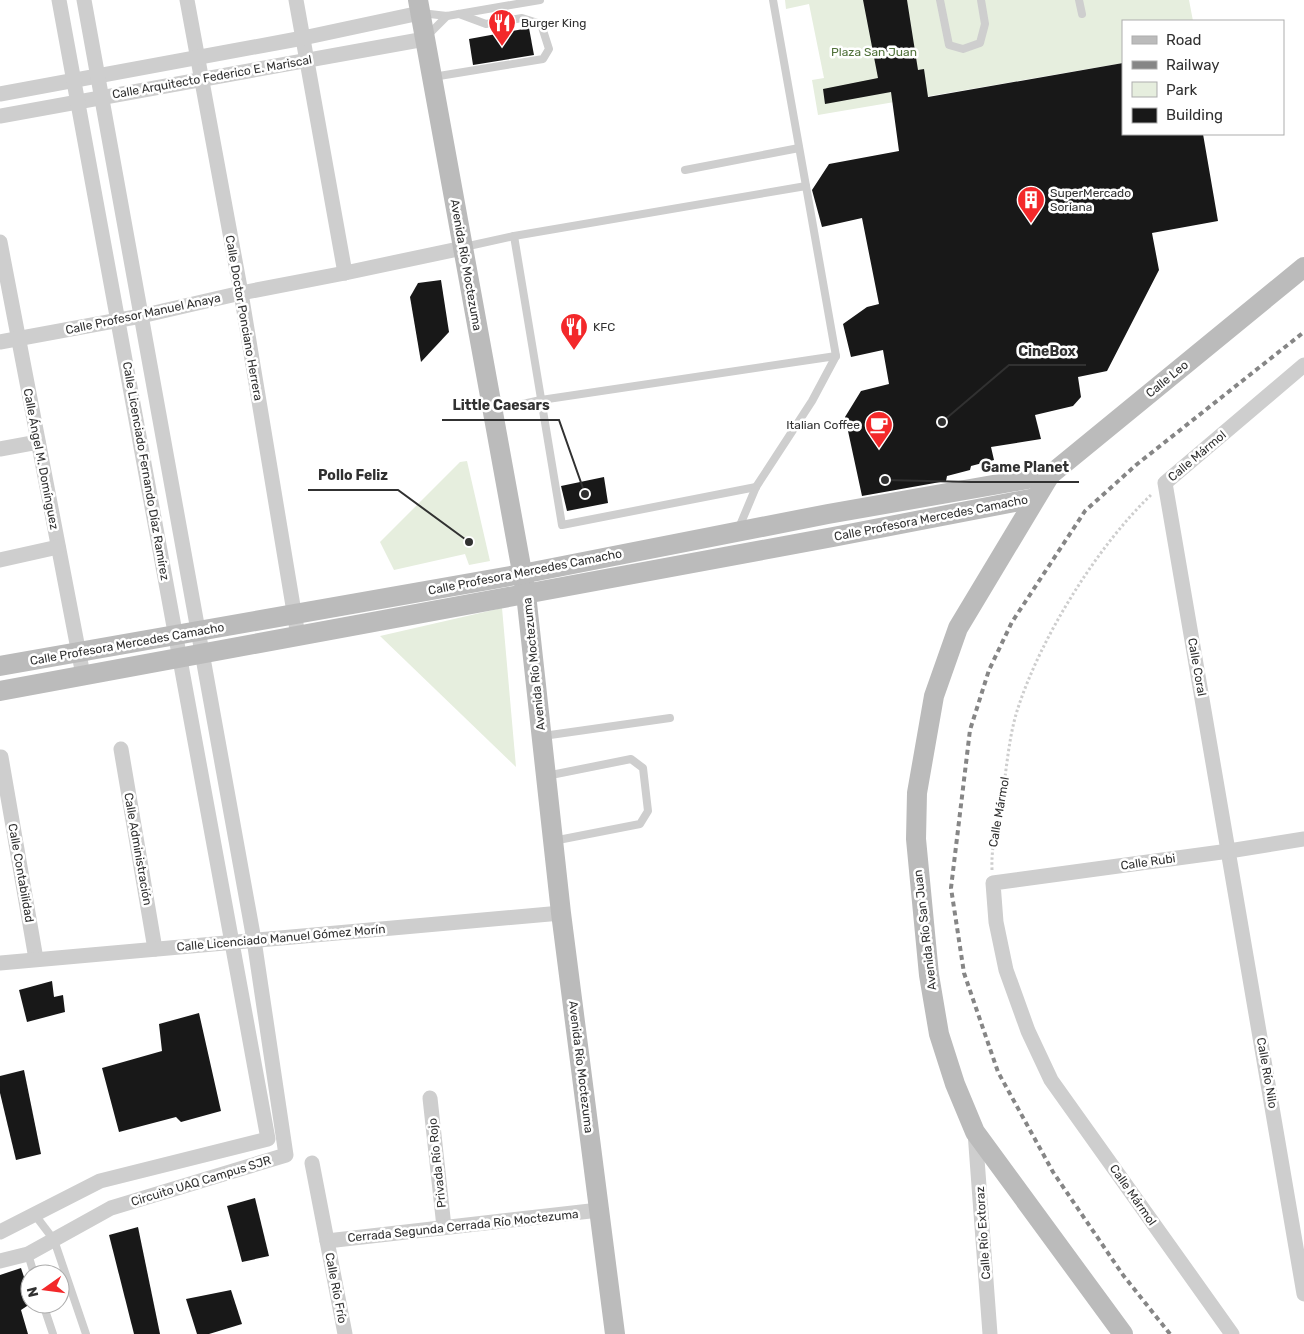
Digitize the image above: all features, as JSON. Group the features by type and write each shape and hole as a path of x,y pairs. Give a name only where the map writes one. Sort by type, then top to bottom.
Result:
{"street":[{"name":"Calle Licenciado Fernando Díaz Ramírez","path":"59,0 233,942"},
{"name":"Calle Licenciado Fernando Díaz Ramírez","path":"84,0 254,940"},
{"name":"Calle Doctor Ponciano Herrera","path":"187,0 241,293 298,636"},
{"path":"296,0 345,273"},
{"name":"Calle Arquitecto Federico E. Mariscal","path":"0,94 303,38 419,6"},
{"name":"Avenida Río Moctezuma","path":"419,6 526,594 561,913 615,1334"},
{"name":"Calle Arquitecto Federico E. Mariscal","path":"0,116 424,39"},
{"name":"Calle Ángel M. Domínguez","path":"0,242 83,676"},
{"name":"Calle Profesor Manuel Anaya","path":"0,342 141,316 241,293 462,248"},
{"name":"Calle Leo","path":"1036,498 1050,475 1304,267"},
{"name":"Calle Mármol","path":"1165,483 1304,365"},
{"path":"0,449 38,442"},
{"name":"Calle Profesora Mercedes Camacho","path":"0,666 522,574 828,514 1050,475"},
{"name":"Calle Coral","path":"1165,483 1229,851"},
{"name":"Calle Profesora Mercedes Camacho","path":"0,691 1036,498"},
{"name":"Avenida Río San Juan","path":"1036,498 958,628 934,696 917,793 916,839 920,888 939,1034 955,1084 975,1132 1123,1334"},
{"path":"828,514 833,537"},
{"path":"0,560 58,547"},
{"name":"Calle Administración","path":"121,749 155,949"},
{"name":"Calle Contabilidad","path":"1,757 36,959"},
{"name":"Calle Rubi","path":"992,883 1304,839"},
{"name":"Calle Río Nilo","path":"1229,851 1304,1294"},
{"name":"Calle Mármol","path":"992,883 996,922 1006,970 1028,1031 1051,1080 1232,1334"},
{"name":"Calle Licenciado Manuel Gómez Morín","path":"0,963 561,913"},
{"name":"Circuito UAQ Campus SJR","path":"0,1261 28,1254 111,1208 286,1155 254,940"},
{"name":"Circuito UAQ Campus SJR","path":"0,1232 100,1181 268,1139 233,942"},
{"name":"Privada Río Rojo","path":"430,1098 444,1228"},
{"name":"Calle Río Extoraz","path":"975,1132 990,1334"},
{"name":"Calle Río Frío","path":"312,1163 346,1334"},
{"name":"Cerrada Segunda Cerrada Río Moctezuma","path":"327,1241 599,1210"}],"lane":[{"path":"419,6 447,16 540,0"},
{"path":"738,532 756,487 812,401 836,356 773,0"},
{"path":"940,0 949,45 963,49 980,43 985,24 981,0"},
{"path":"1079,0 1082,14"},
{"path":"431,77 543,59 548,49 541,24 522,18 486,24 459,14"},
{"path":"424,39 447,16"},
{"path":"684,170 799,148"},
{"path":"462,248 514,236 806,186"},
{"path":"514,236 562,525 756,487"},
{"path":"492,411 541,400 836,356"},
{"path":"542,736 670,718"},
{"path":"546,776 632,759 643,768 648,811 640,824 553,841"},
{"path":"35,1215 54,1240 86,1334"},
{"path":"28,1254 31,1264"},
{"path":"46,1314 53,1334"}],"path":[{"name":"Calle Mármol","path":"992,883 992,850 1007,760 1018,709 1030,678 1049,636 1086,574 1134,511 1165,483"}],"green space":[{"name":"Plaza San Juan","path":"785,0 1189,0 1193,20 1122,20 1122,63 818,115 812,80 824,78 809,4 786,9"},
{"path":"467,461 490,561 469,565 465,554 394,570 380,542 460,462"},
{"path":"502,608 516,767 380,636"}],"building":[{"name":"SuperMercado Soriana","path":"863,0 907,0 918,70 924,69 928,97 1122,63 1122,135 1203,135 1218,221 1152,233 1159,270 1107,371 1078,377 1081,397 1073,406 1035,415 1041,439 991,447 994,460 971,466 970,470 947,476 946,481 862,496 845,417 861,391 889,384 883,350 851,357 843,324 867,307 879,304 862,218 822,227 812,190 829,164 899,151 891,92 825,104 823,89 878,78"},
{"name":"Burger King","path":"529,28 534,55 473,65 469,39"},
{"path":"441,280 449,332 421,362 410,297 418,283"},
{"path":"604,477 608,503 567,511 561,486"},
{"path":"52,981 54,997 63,995 65,1012 27,1022 19,990"},
{"path":"199,1013 221,1111 181,1122 176,1117 119,1132 102,1068 162,1051 159,1024"},
{"path":"24,1070 41,1154 16,1160 0,1093 0,1076"},
{"path":"255,1198 269,1256 242,1262 227,1206"},
{"path":"138,1227 160,1334 134,1334 109,1235"},
{"path":"20,1268 20,1314 22,1314 28,1334 0,1334 0,1275"},
{"path":"231,1290 242,1324 209,1334 197,1334 186,1299"}],"railway":[{"path":"1170,1334 1123,1275 1053,1172 998,1072 964,973 951,888 970,730 989,670 1012,622 1085,511 1136,465 1304,332"}],"place":[{"name":"Burger King","path":"502,47"},
{"name":"SuperMercado Soriana","path":"1031,224"},
{"name":"KFC","path":"574,351"},
{"name":"CineBox","path":"942,422"},
{"name":"Italian Coffee","path":"879,449"},
{"name":"Game Planet","path":"885,480"},
{"name":"Little Caesars","path":"585,494"},
{"name":"Pollo Feliz","path":"469,542"}]}
